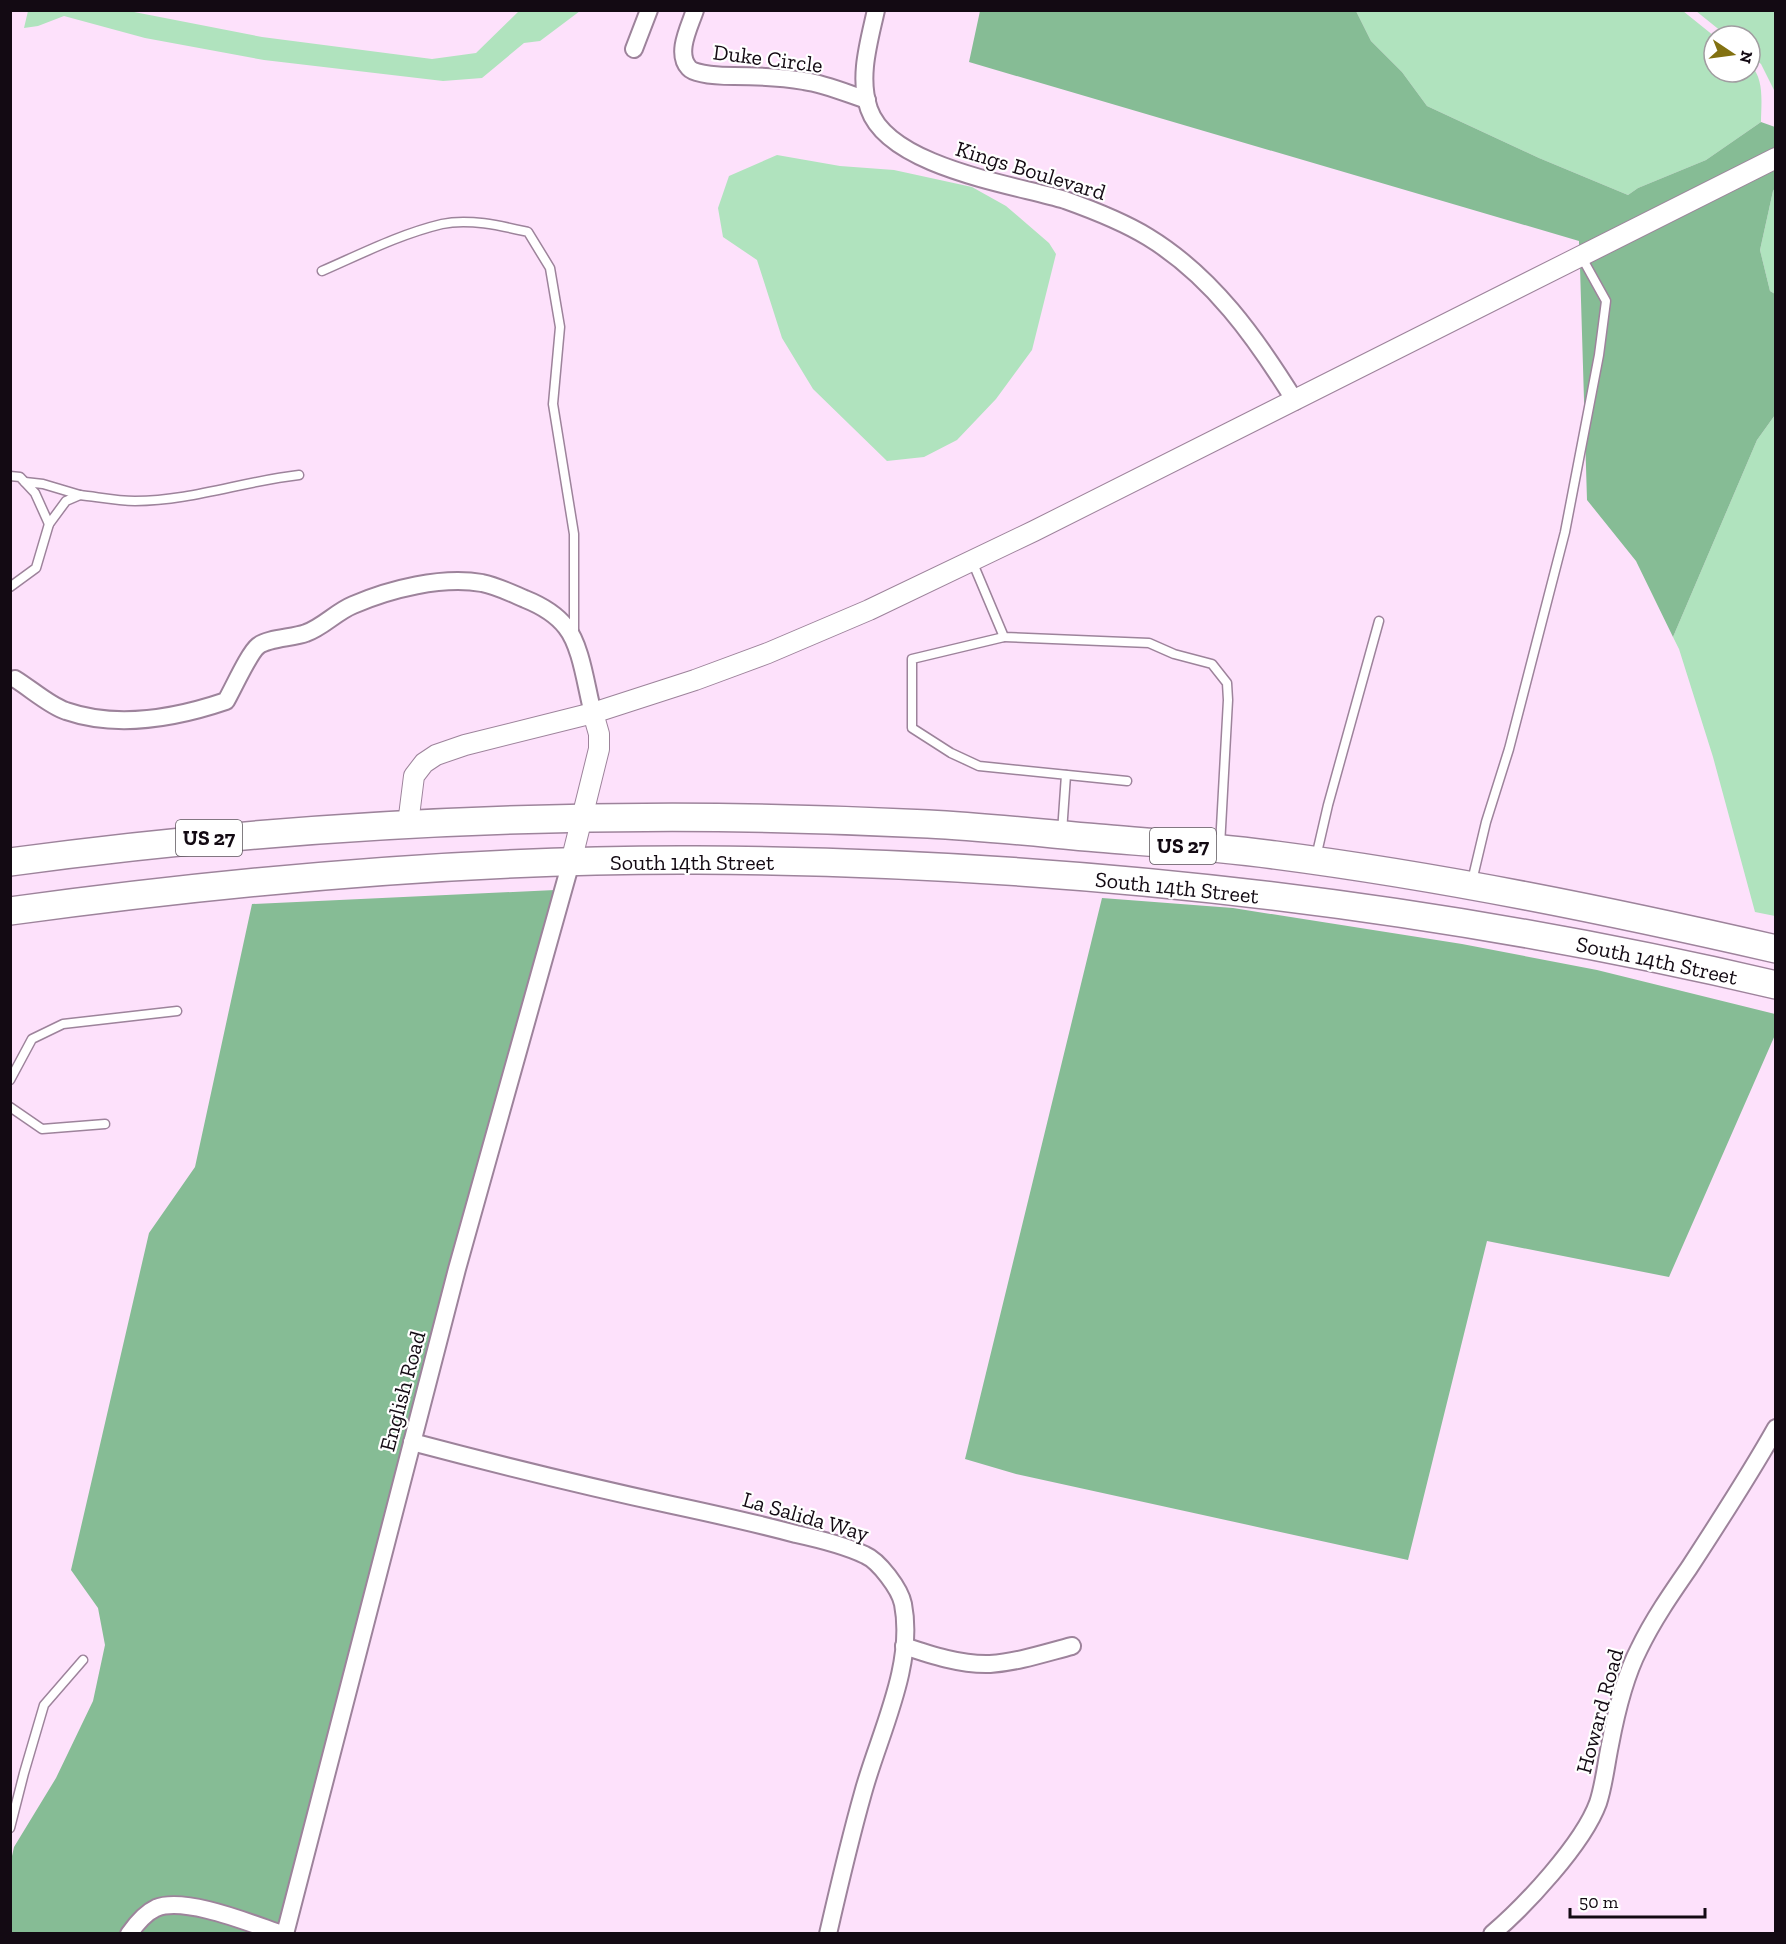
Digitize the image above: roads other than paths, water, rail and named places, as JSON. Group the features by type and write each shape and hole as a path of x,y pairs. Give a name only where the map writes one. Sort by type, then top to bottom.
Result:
{"highway":[{"name":"South 14th Street","path":"583,817 930,824 1219,849 1315,861 1470,886 1628,915 1776,949"},
{"name":"US 27","path":"10,862 202,839 408,824 583,817"},
{"name":"South 14th Street","path":"571,862 693,860 830,862 1032,873 1269,896 1410,916 1619,951 1776,985"},
{"name":"US 27","path":"10,910 304,877 571,862"},
{"path":"1410,916 1447,907 1463,899 1470,886"}],"street":[{"path":"634,49 649,10"},
{"name":"Duke Circle","path":"695,10 682,50 689,68 694,71 806,81 867,100"},
{"name":"Kings Boulevard","path":"876,10 866,54 867,100 876,123 915,155 937,165 1034,191 1085,208 1113,219 1147,237 1171,253 1202,279 1236,314 1266,353 1295,400"},
{"path":"408,824 414,776 424,763 436,755 465,745 593,713 694,680 768,653 868,610 972,561 1776,158"},
{"path":"13,675 64,711 107,721 194,712 226,701 251,652 260,644 307,633 349,606 417,585 456,581 481,583 500,588 538,605 554,615 566,627 574,640 599,734 599,749 571,862"},
{"name":"English Road","path":"284,1934 458,1269 571,862"},
{"name":"Howard Road","path":"1492,1934 1536,1891 1571,1848 1598,1804 1612,1732 1625,1684 1637,1652 1776,1428"},
{"name":"La Salida Way","path":"412,1443 571,1483 742,1520 824,1541 866,1555 876,1562 898,1592 903,1603 904,1646 894,1700 863,1790 828,1934"},
{"path":"904,1646 961,1662 989,1664 1019,1660 1072,1646"},
{"path":"129,1934 140,1920 156,1908 177,1905 208,1910 284,1934"}],"lane":[{"path":"322,271 380,245 444,224 490,223 528,232 550,268 560,327 554,404 574,534 574,640"},
{"path":"1470,886 1486,822 1509,749 1565,532 1599,355 1606,301 1581,256"},
{"path":"25,482 42,484 80,495 134,501 175,498 299,475"},
{"path":"10,476 20,477 35,493 49,524"},
{"path":"10,587 36,568 49,524 66,501 80,495"},
{"path":"972,561 1004,637"},
{"path":"1315,861 1328,805 1380,621"},
{"path":"1127,781 979,766 951,753 912,728 912,659 1004,637 1149,643 1174,654 1212,664 1227,683 1228,700 1219,849"},
{"path":"1062,834 1066,775"},
{"path":"10,1080 32,1039 63,1024 177,1011"},
{"path":"10,1107 42,1129 105,1124"},
{"path":"10,1828 44,1705 83,1660"}]}
